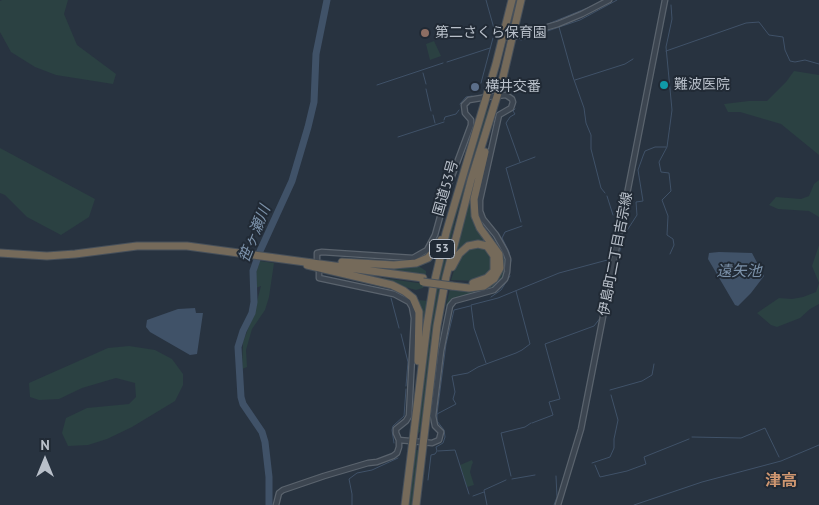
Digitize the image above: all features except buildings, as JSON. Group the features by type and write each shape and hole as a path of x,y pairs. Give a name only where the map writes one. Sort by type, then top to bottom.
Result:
{"highway":[{"name":"国道53号","path":"405,505 416,409 432,298 446,233 512,0"},
{"name":"国道53号","path":"416,505 437,326 446,277 469,190 514,37 521,0"},
{"path":"0,254 47,256 137,246 176,245 469,288 484,286 494,279 500,268 499,254 480,228 475,216 474,199 492,112"},
{"path":"305,263 394,265 416,263 428,258 446,233"},
{"path":"446,277 459,254 468,246 478,244 487,246 491,250 495,262 494,271 487,278 476,283 452,284"},
{"path":"305,263 392,286 404,291 413,298 419,312 420,326 416,409"}],"street":[{"path":"503,37 514,37 577,16 609,0"},
{"name":"伊島町二丁目吉宗線","path":"558,505 581,429 665,0"},
{"path":"317,259 318,253 322,252 413,258 427,250 435,235 449,184 460,158 470,125 471,120 465,113 464,105 469,100 486,96 510,97 513,102 511,108 499,115 480,200 480,210 483,219 496,235 508,259 505,279 494,290 454,300 450,306 441,352 433,416 433,423 441,432 440,437 436,442 423,443 398,440"},
{"path":"276,505 279,493 284,490 324,476 394,456 397,453 398,440 396,429 406,422 409,416 414,318 412,307 404,298 394,294 319,278 319,272"}],"green space":[{"path":"68,0 64,14 77,45 116,74 113,84 56,75 35,67 11,52 0,32 0,1"},
{"path":"434,41 441,56 430,60 426,44"},
{"path":"794,71 819,75 819,155 781,124 740,112 728,112 724,104 767,101"},
{"path":"487,110 490,111 456,217 439,289 425,403 420,432 417,434 429,324 444,247 475,143"},
{"path":"0,148 95,199 89,217 61,235 27,217 5,195 0,193"},
{"path":"819,180 819,217 809,211 778,209 769,205 776,197 801,199 809,196 814,184"},
{"path":"473,185 475,186 473,215 494,249 477,241 471,241 464,245 455,255"},
{"path":"500,245 506,266 502,279 493,289 457,297 453,299 448,307 446,306 450,289 487,286 501,253 498,246"},
{"path":"819,245 819,283 812,266"},
{"path":"478,247 485,249 491,256 491,269 488,274 476,281 451,280 457,261 465,250"},
{"path":"260,261 274,263 269,297 265,310 252,329 246,350 247,367 242,369 243,342 253,316 261,286 256,288 255,275"},
{"path":"356,265 420,267 426,271 426,275"},
{"path":"355,274 425,284 423,288 416,290"},
{"path":"819,283 819,304 800,318 777,327 771,325 757,313 779,298 792,299 816,292"},
{"path":"418,300 428,301 423,334 422,312"},
{"path":"129,346 155,350 172,359 183,374 183,385 175,401 132,427 107,439 88,445 68,446 62,433 66,418 87,408 129,404 136,397 135,383 116,378 82,388 59,399 39,400 30,397 29,383 108,348"},
{"path":"415,450 419,450 413,505 408,505"},
{"path":"472,460 470,472 474,485 467,487 460,465"}],"water":[{"name":"遠矢池","path":"709,253 752,253 764,276 738,306 735,305 708,259"},
{"path":"195,308 196,313 203,313 197,354 190,355 150,332 146,327 147,320 178,309"}],"waterway":[{"name":"笹ヶ瀬川","path":"269,505 269,477 265,442 262,432 243,404 241,397 238,347 252,313 254,302 253,271 260,251 292,181 308,127 314,102 316,54 327,0"},
{"path":"486,0 495,32"},
{"path":"598,3 604,0"},
{"path":"521,40 580,20 617,0"},
{"path":"670,254 674,245 673,239 667,235 668,216 662,200 671,191 669,173 661,172 659,162 667,147 672,110 666,47 672,19 671,5"},
{"path":"538,28 590,7"},
{"path":"666,51 746,23 759,22 769,35 783,37 785,50 790,61 805,60 819,64"},
{"path":"559,27 584,108 586,123 591,135 591,149 601,188 605,193"},
{"path":"481,83 493,38"},
{"path":"447,62 490,48"},
{"path":"575,80 625,64 633,59"},
{"path":"377,85 443,63"},
{"path":"423,73 426,84"},
{"path":"426,89 431,111"},
{"path":"460,104 466,97 472,96"},
{"path":"515,109 513,111 515,114 506,123 520,162"},
{"path":"444,120 445,117 456,114 459,110"},
{"path":"433,115 435,123"},
{"path":"398,137 444,122"},
{"path":"626,232 637,215 636,202 643,201 638,170 645,151 655,147 666,147"},
{"path":"521,222 506,168 535,157"},
{"path":"607,196 613,215"},
{"path":"511,261 502,238 505,232 522,226"},
{"path":"618,257 624,237"},
{"path":"486,363 474,328 471,305 498,298 559,273 611,259"},
{"path":"491,297 501,290 510,276"},
{"path":"428,480 431,455 435,454 437,451 436,447 443,443 445,437 444,430 437,421 437,414 456,404 453,399 455,392 452,376 468,373 478,367 516,353 530,344 516,291"},
{"path":"391,298 399,328"},
{"path":"437,414 446,344 454,310 470,306"},
{"path":"532,423 553,415 549,402 560,399 545,344 594,326 601,317"},
{"path":"401,334 408,362 406,386"},
{"path":"610,390 642,381 652,375 654,364"},
{"path":"394,443 392,430 393,426 404,416 406,389"},
{"path":"592,463 610,457 614,448 618,420 611,395"},
{"path":"511,476 501,433 525,427 531,423"},
{"path":"692,437 741,438 765,428 779,457"},
{"path":"595,465 600,477 627,471 646,464 644,457 689,439"},
{"path":"634,505 702,482 781,461 819,445"},
{"path":"438,451 455,450 469,494"},
{"path":"352,505 349,479 357,473 372,470 398,458"},
{"path":"512,479 535,475"},
{"path":"554,505 557,497 556,476"},
{"path":"487,505 484,490 506,480"},
{"path":"473,496 484,492"}],"place":[{"name":"第二さくら保育園","path":"425,33"},
{"name":"難波医院","path":"664,85"},
{"name":"横井交番","path":"475,87"}],"district":[{"name":"津高","path":"781,481"}]}
